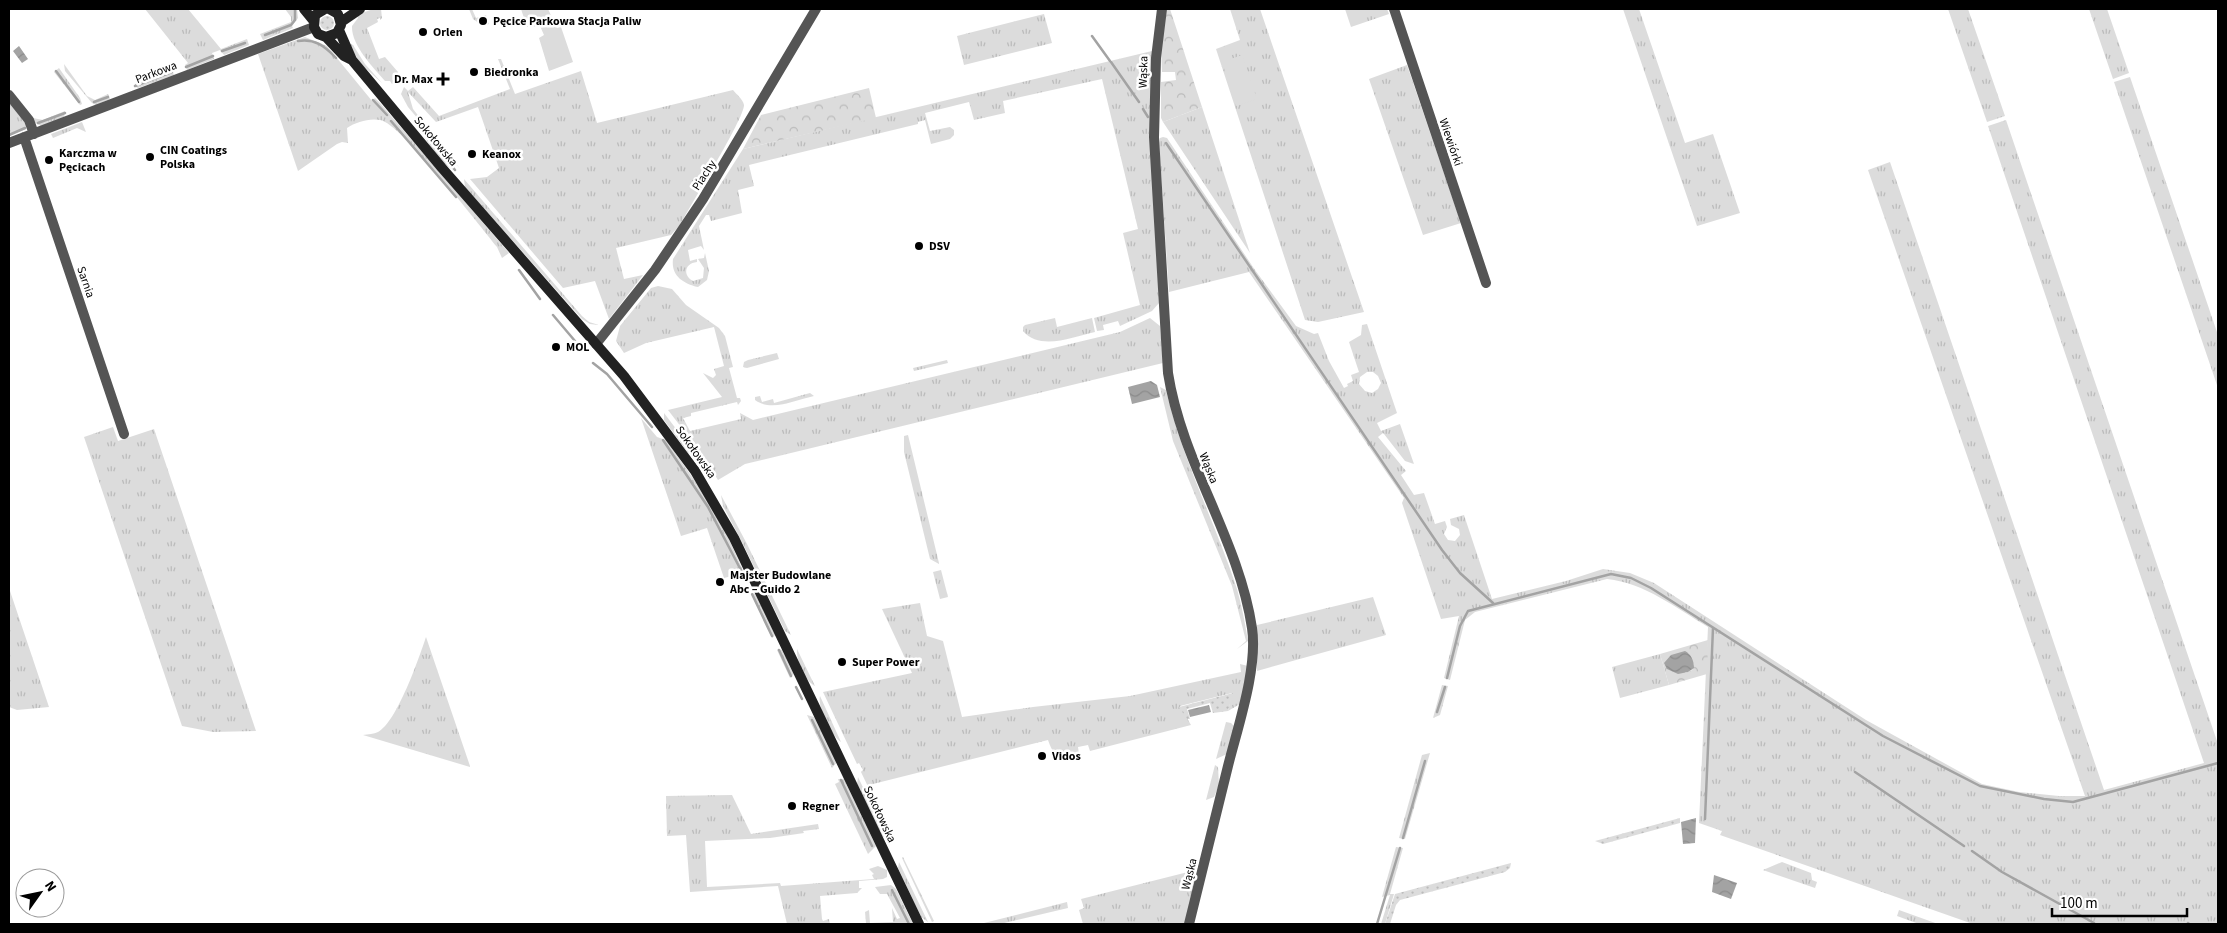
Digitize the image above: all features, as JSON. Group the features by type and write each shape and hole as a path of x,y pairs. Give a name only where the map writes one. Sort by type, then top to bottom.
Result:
{"street":[{"name":"Sokołowska","path":"304,9 318,34 326,37 344,56 352,60"},
{"name":"Sokołowska","path":"328,9 340,26 352,60 442,168 628,381 683,453 724,518 919,924"},
{"path":"313,23 328,9"},
{"path":"326,37 334,35 340,26 360,9"},
{"name":"Piachy","path":"596,344 655,270 704,199 816,9"},
{"name":"Wąska","path":"1162,9 1156,58 1154,137 1168,373 1175,409 1183,435 1240,579 1253,634 1251,668 1243,706 1189,924"},
{"name":"Wiewiórki","path":"1394,9 1486,283"},
{"name":"Parkowa","path":"9,143 313,23"},
{"name":"Sarnia","path":"9,95 29,120 29,135 124,434"}],"green space":[{"path":"145,9 188,9 221,49 247,39 249,45 224,55 220,50 212,53 214,59 187,70 185,65 188,63"},
{"path":"285,9 297,9 298,18 292,26 293,28 263,40 260,34 291,22 291,17"},
{"path":"373,9 381,9 382,18 380,20 380,18 377,19 378,22 367,28 379,59 385,57 398,72 398,74 395,74 398,75 397,81 392,84 390,81 385,81 355,41 352,26 358,18 357,15"},
{"path":"469,9 472,9 476,18 486,15 489,24 483,26 473,19"},
{"path":"521,9 548,9 557,28 561,27 573,62 549,71 539,38 544,35 540,26 527,27"},
{"path":"1166,9 1170,9 1202,107 1163,122 1161,118 1161,82 1176,80 1175,72 1162,72 1161,50"},
{"path":"1230,9 1260,9 1364,312 1318,322 1305,320 1216,49 1240,40"},
{"path":"1345,9 1387,9 1389,14 1351,27"},
{"path":"1623,9 1639,9 1685,143 1713,134 1740,213 1697,226"},
{"path":"1948,9 1968,9 2005,116 1987,122"},
{"path":"2089,9 2107,9 2129,73 2113,79"},
{"path":"1044,14 1052,43 964,65 957,36"},
{"path":"327,16 332,18 334,23 332,28 327,30 322,28 320,23 322,18"},
{"path":"305,37 327,46 372,101 375,98 380,103 509,253 502,258 497,247 422,156 390,125 380,120 363,121 347,128 348,143 342,142 337,144 298,171 258,54"},
{"path":"351,44 382,83 362,65 349,46"},
{"path":"1152,51 1159,303 1152,311 1120,326 1118,321 1103,325 1104,330 1097,331 1094,318 1140,305 1123,233 1138,229 1102,79 1003,101 1005,113 974,120 969,102 925,113 930,131 950,127 954,130 954,135 950,139 931,144 925,120 918,122 918,124 749,165 754,186 738,190 742,213 711,221 709,215 706,215 699,226 704,250 701,246 688,250 690,261 697,259 697,262 688,267 686,270 687,276 693,281 703,278 704,268 698,259 704,258 705,253 709,271 707,280 698,287 683,281 674,270 673,259 743,149"},
{"path":"1242,55 1257,99 1236,106 1222,62"},
{"path":"498,59 501,59 515,94 581,71 597,123 733,90 744,105 736,126 680,225 671,235 616,248 624,279 643,275 609,319 595,281 563,288 470,179 487,177 499,168 478,107 436,122 408,92 413,109 461,170 408,107 401,94 404,87 408,91 413,87 439,116 510,89"},
{"path":"64,64 87,96 95,100 108,94 110,99 96,105 92,103 65,71"},
{"path":"1407,65 1461,223 1423,235 1369,79"},
{"path":"59,68 80,98 82,104 80,105 54,72"},
{"path":"172,70 174,75 138,88 136,87 135,84"},
{"path":"2130,77 2218,335 2218,388 2114,82"},
{"path":"869,88 876,118 743,149 761,115"},
{"path":"9,103 26,122 26,129 9,136"},
{"path":"1202,107 1250,253 1163,122"},
{"path":"65,111 64,117 41,126 32,121 33,118 43,120"},
{"path":"2006,120 2218,744 2218,924 1973,924 1720,835 1722,831 1699,823 1708,627 1660,597 1621,581 1607,579 1475,612 1465,620 1450,680 1444,678 1459,616 1441,619 1402,503 1404,498 1249,272 1169,292 1159,143 1160,138 1163,137 1167,138 1255,270 1296,326 1314,334 1318,333 1329,361 1344,388 1353,381 1351,375 1359,372 1349,342 1361,335 1362,325 1367,324 1397,413 1377,423 1381,431 1400,424 1414,464 1405,461 1383,433 1378,437 1406,471 1401,475 1414,495 1424,493 1435,524 1445,521 1447,527 1444,534 1448,540 1455,541 1460,535 1459,529 1451,525 1450,519 1464,515 1492,599 1566,581 1603,569 1630,573 1654,583 1866,720 1982,784 2019,792 2059,796 2085,796 1868,170 1890,162 2104,790 2204,763 1988,126","holes":["1367,372 1373,372 1378,376 1381,383 1378,389 1372,393 1365,391 1359,384 1360,377"]},
{"path":"82,122 86,132 77,128 53,138 51,134"},
{"path":"420,129 456,170 446,165 440,159"},
{"path":"464,179 582,316 589,322 599,325 590,324 582,319 465,187"},
{"path":"658,286 672,289 686,305 719,328 725,336 733,367 729,368 737,398 740,398 741,401 738,405 737,402 691,413 691,416 683,418 690,431 741,419 740,413 753,420 1120,332 1150,318 1160,326 1163,363 745,464 718,480 701,453 668,410 722,397 703,373 713,378 716,375 714,369 724,366 714,327 646,343 624,353 616,341 620,326 651,288"},
{"path":"1055,318 1057,327 1092,318 1095,332 1057,341 1047,341 1030,337 1023,331 1025,325"},
{"path":"777,353 779,359 747,368 743,367 744,362 748,360"},
{"path":"947,360 948,363 914,371 913,368"},
{"path":"1160,387 1166,390 1181,441 1237,589 1248,641 1237,649 1246,641 1232,586 1173,441"},
{"path":"810,393 814,396 776,405 768,405 755,400 755,397 760,396 762,402 773,399 774,403"},
{"path":"664,413 696,455 689,454 664,420"},
{"path":"641,418 657,437 666,440 702,491 729,539 745,575 741,577 740,574 724,578 707,528 681,536"},
{"path":"113,427 118,441 154,429 256,731 213,732 182,726 84,437"},
{"path":"908,435 939,564 930,559 904,452 904,436"},
{"path":"721,495 791,635 785,631 723,506"},
{"path":"941,570 948,597 940,599 933,572"},
{"path":"9,588 49,707 17,710 9,707"},
{"path":"752,593 756,594 775,635 772,638"},
{"path":"1373,597 1386,635 1257,671 1257,625"},
{"path":"920,603 927,636 943,641 962,717 1130,696 1241,672 1240,664 1248,666 1240,704 1228,711 1232,693 1180,706 1191,725 1090,751 1088,745 1078,747 1079,754 1072,756 1062,757 1056,755 1048,740 869,785 893,839 861,772 863,770 859,763 857,764 823,692 912,673 882,609"},
{"path":"426,637 470,767 363,735 378,732 393,716 407,689"},
{"path":"1708,640 1707,674 1669,685 1660,654","holes":["1688,653 1694,665 1692,670 1685,673"]},
{"path":"797,649 815,686 808,680 802,670"},
{"path":"777,650 782,650 794,674 790,678"},
{"path":"1660,654 1669,685 1620,698 1612,667"},
{"path":"1442,685 1448,686 1440,715 1433,718"},
{"path":"1233,693 1228,711 1213,713 1210,703 1187,709 1190,719 1187,719 1179,707"},
{"path":"820,696 841,742 837,739 826,721 821,707"},
{"path":"807,715 814,717 837,762 832,768"},
{"path":"1226,722 1234,726 1227,754 1216,759"},
{"path":"1430,753 1405,839 1399,838 1422,755"},
{"path":"1215,765 1218,767 1219,785 1214,797 1206,800"},
{"path":"858,777 888,839 882,836 857,784"},
{"path":"838,779 844,779 876,846 868,854 835,784 839,782"},
{"path":"732,795 751,834 818,824 819,829 770,838 705,841 707,887 780,883 781,886 874,879 872,875 874,874 869,869 878,866 887,870 887,877 883,879 859,881 859,888 862,888 857,893 820,896 822,919 823,921 829,919 830,924 787,924 778,886 690,892 686,835 667,836 666,796"},
{"path":"1680,818 1680,823 1603,844 1595,841"},
{"path":"1396,847 1403,848 1390,894 1394,894 1385,924 1381,924 1390,895 1382,897"},
{"path":"902,858 934,921 932,922"},
{"path":"899,862 928,922 921,917 898,868"},
{"path":"1782,862 1811,873 1812,880 1817,882 1815,888 1763,870"},
{"path":"1511,863 1510,868 1505,872 1400,900 1396,905 1390,924 1385,924 1395,894"},
{"path":"1189,868 1196,876 1185,924 1083,924 1079,910 1084,908 1081,899 1188,872"},
{"path":"891,885 896,889 913,924 855,924 866,923 865,912 869,910 870,923 893,922 892,908 897,919 900,918 887,894 880,894 875,887"},
{"path":"1067,902 1068,908 1000,924 980,924"},
{"path":"1899,910 1938,924 1919,924 1897,916"}],"water":[{"path":"19,46 28,59 22,63 13,51"},
{"path":"1151,381 1157,385 1160,397 1132,404 1128,387"},
{"path":"1685,651 1692,658 1694,668 1688,672 1678,674 1667,669 1664,663 1671,655"},
{"path":"1209,705 1211,712 1190,717 1188,710"},
{"path":"1696,818 1695,843 1683,844 1681,822"},
{"path":"1714,875 1737,883 1731,899 1712,892"}],"waterway":[{"path":"295,9 295,20"},
{"path":"265,35 291,25 295,20"},
{"path":"1092,36 1110,61"},
{"path":"298,41 304,40 319,44 336,58"},
{"path":"222,51 245,43"},
{"path":"186,67 213,56"},
{"path":"1111,62 1139,102"},
{"path":"56,71 79,102"},
{"path":"135,86 172,72"},
{"path":"94,102 108,97"},
{"path":"373,100 387,115"},
{"path":"1143,109 1148,117"},
{"path":"38,123 65,113"},
{"path":"391,121 456,197"},
{"path":"9,135 25,128"},
{"path":"428,137 455,170"},
{"path":"1166,143 1442,550 1460,573 1493,603"},
{"path":"519,270 540,299"},
{"path":"553,315 575,341"},
{"path":"593,363 607,374 652,427"},
{"path":"663,440 708,507 744,576"},
{"path":"1447,678 1460,626 1468,611 1611,574 1631,578 1651,588 1883,736 1980,786 2044,799 2073,802 2218,763"},
{"path":"752,594 772,636"},
{"path":"1705,819 1713,628"},
{"path":"779,650 791,676"},
{"path":"796,687 802,699"},
{"path":"1437,712 1445,687"},
{"path":"812,720 833,764"},
{"path":"1403,838 1425,761"},
{"path":"1855,772 1964,846"},
{"path":"841,780 872,846"},
{"path":"1377,924 1400,848"},
{"path":"1972,851 2002,872 2094,923"},
{"path":"892,890 909,924"}],"place":[{"name":"Pęcice Parkowa Stacja Paliw","path":"483,21"},
{"name":"Orlen","path":"423,32"},
{"name":"Biedronka","path":"474,72"},
{"name":"Dr. Max","path":"443,79"},
{"name":"Keanox","path":"472,154"},
{"name":"CIN Coatings Polska","path":"150,157"},
{"name":"Karczma w Pęcicach","path":"49,160"},
{"name":"DSV","path":"919,246"},
{"name":"MOL","path":"556,347"},
{"name":"Majster Budowlane Abc – Guido 2","path":"720,582"},
{"name":"Super Power","path":"842,662"},
{"name":"Vidos","path":"1042,756"},
{"name":"Regner","path":"792,806"}]}
